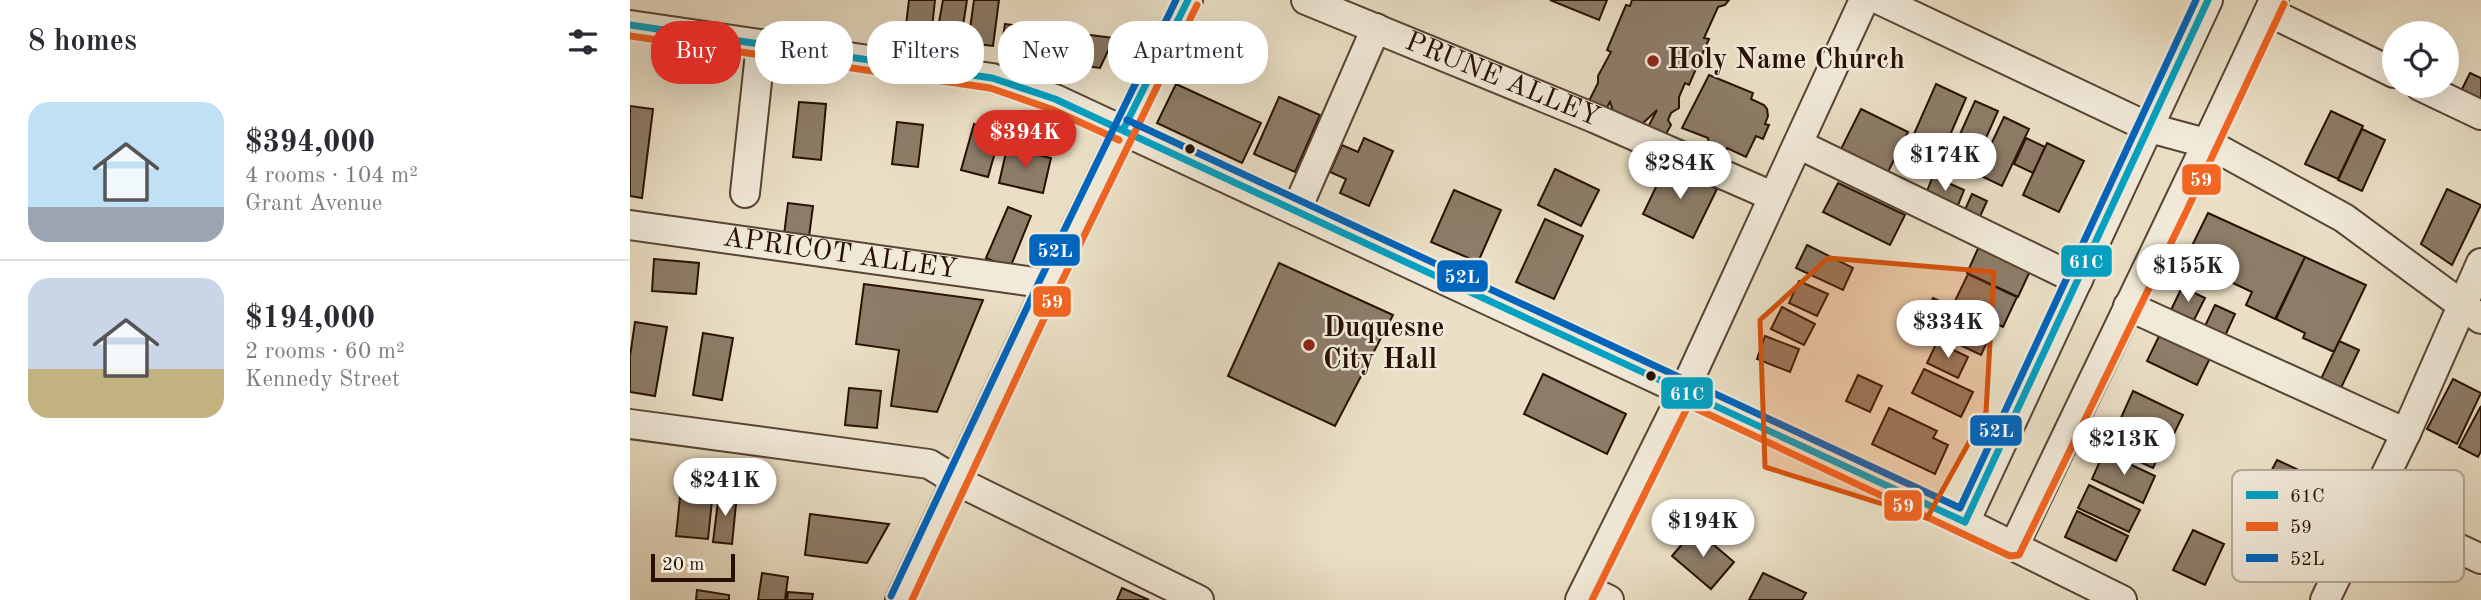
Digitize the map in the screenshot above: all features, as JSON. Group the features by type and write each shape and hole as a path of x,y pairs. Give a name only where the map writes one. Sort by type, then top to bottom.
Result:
{"street":[{"path":"900,600 1049,284 1188,0"},
{"name":"PRUNE ALLEY","path":"1306,0 1353,9 1376,28 1594,118 1772,196"},
{"path":"1592,596 1772,196 1864,0"},
{"path":"1881,0 2150,128 2209,144 2344,218 2471,312"},
{"path":"1965,522 2208,0"},
{"path":"2014,546 2128,306 2209,144 2271,6 2382,66"},
{"path":"630,25 755,43"},
{"path":"1296,211 1376,28"},
{"path":"853,58 992,78 1055,99 1965,522 2122,600"},
{"path":"745,193 757,84"},
{"path":"2445,98 2481,115"},
{"path":"1798,144 2078,280"},
{"name":"APRICOT ALLEY","path":"630,225 1049,284"},
{"path":"2388,470 2471,312 2481,263"},
{"path":"2128,306 2406,433"},
{"path":"630,424 929,464 957,481 1199,600"},
{"path":"2464,551 2481,559"},
{"path":"2325,600 2334,582"}],"highlighted area":[{"path":"1828,258 1994,272 1986,412 1927,518 1765,467 1760,320"}],"building":[{"path":"909,0 935,0 933,21 906,21"},
{"path":"943,0 967,0 964,21 939,21"},
{"path":"974,0 999,0 993,46 984,45 984,21 971,21"},
{"path":"1550,0 1607,0 1599,20"},
{"name":"Holy Name Church","path":"1632,0 1729,0 1718,7 1704,38 1709,39 1689,85 1685,83 1679,97 1679,108 1671,113 1668,120 1671,125 1666,134 1660,136 1647,129 1657,110 1641,125 1615,116 1610,102 1604,113 1587,105 1611,52 1607,50 1626,5 1630,6"},
{"path":"1094,35 1108,37 1108,51 1100,68 1094,67"},
{"path":"2470,73 2481,78 2481,103 2460,93"},
{"path":"1709,75 1753,93 1751,99 1767,109 1765,124 1769,125 1763,139 1756,136 1746,157 1727,148 1725,153 1709,145 1708,138 1682,128"},
{"path":"1176,84 1261,123 1242,163 1157,123"},
{"path":"1936,84 1966,98 1945,147 1914,134"},
{"path":"1279,97 1320,115 1295,172 1254,154"},
{"path":"1975,101 1998,111 1974,165 1951,154"},
{"path":"799,102 826,104 821,160 793,157"},
{"path":"630,106 653,109 642,198 630,196"},
{"path":"1861,109 1908,132 1886,176 1839,153"},
{"path":"2331,111 2363,126 2338,179 2305,164"},
{"path":"2004,117 2029,129 2002,186 1977,174"},
{"path":"897,122 923,125 918,167 892,164"},
{"path":"974,124 1001,131 988,177 961,170"},
{"path":"2362,129 2385,140 2362,191 2338,180"},
{"path":"1364,138 1393,151 1369,206 1340,193 1346,179 1330,172 1342,145 1358,152"},
{"path":"2026,138 2045,147 2033,173 2014,164"},
{"path":"2047,143 2084,161 2059,212 2023,195"},
{"path":"1007,148 1051,158 1043,193 999,183"},
{"path":"1667,164 1717,189 1693,238 1643,214"},
{"path":"1555,169 1599,190 1581,226 1538,205"},
{"path":"1933,176 1964,190 1956,210 1925,196"},
{"path":"1838,183 1905,215 1890,245 1823,212"},
{"path":"2447,189 2481,205 2452,265 2421,244"},
{"path":"1454,190 1501,210 1478,262 1431,242"},
{"path":"1972,194 1987,201 1978,221 1963,214"},
{"path":"788,203 813,206 809,237 784,235"},
{"path":"1008,207 1031,216 1010,268 986,258"},
{"path":"2208,213 2305,257 2275,319 2246,305 2252,292 2218,276 2220,272 2187,256"},
{"path":"1545,219 1583,236 1554,299 1516,282"},
{"path":"1980,244 2031,269 2018,297 1967,273"},
{"path":"1807,245 1853,268 1843,290 1796,268"},
{"path":"2305,257 2366,285 2334,352 2303,338 2305,333 2276,319"},
{"path":"654,259 699,263 696,294 652,291"},
{"name":"Duquesne City Hall","path":"1279,263 1393,315 1335,426 1228,376"},
{"path":"1968,274 2017,297 2003,327 1954,303"},
{"path":"1799,281 1828,294 1817,316 1789,303"},
{"path":"864,284 983,300 937,412 891,406 899,350 856,344"},
{"path":"2182,287 2205,298 2194,320 2171,310"},
{"path":"1933,298 1994,327 1981,355 1920,326"},
{"path":"2215,305 2235,314 2225,336 2205,326"},
{"path":"1782,307 1815,324 1804,345 1771,329"},
{"path":"635,322 667,327 655,396 630,392 630,356"},
{"path":"2161,332 2211,356 2197,385 2147,361"},
{"path":"703,333 733,338 722,400 693,395"},
{"path":"1765,336 1799,349 1790,372 1757,359"},
{"path":"2339,341 2359,350 2340,390 2320,381"},
{"path":"1937,342 1968,357 1958,378 1927,363"},
{"path":"1924,369 1973,392 1961,417 1912,393"},
{"path":"1543,374 1626,414 1607,454 1524,414"},
{"path":"1858,375 1882,386 1870,412 1846,401"},
{"path":"2453,379 2481,393 2457,444 2427,429"},
{"path":"849,388 881,391 877,428 845,425"},
{"path":"2133,391 2183,415 2169,444 2120,420"},
{"path":"2481,406 2481,451 2478,457 2459,447"},
{"path":"1889,408 1937,431 1933,438 1948,445 1935,474 1872,444"},
{"path":"2117,425 2163,447 2153,468 2107,447"},
{"path":"2104,452 2155,476 2143,503 2092,479"},
{"path":"2277,460 2298,470 2272,470"},
{"path":"682,478 714,481 708,539 676,536"},
{"path":"2089,485 2140,510 2129,532 2078,508"},
{"path":"719,493 737,494 732,544 713,542"},
{"path":"2077,511 2128,536 2116,561 2065,537"},
{"path":"810,514 889,524 867,563 805,555"},
{"path":"1695,529 1734,562 1711,589 1672,556"},
{"path":"2193,530 2224,544 2205,585 2173,570"},
{"path":"762,573 788,577 785,600 758,600"},
{"path":"1763,573 1806,593 1802,600 1749,600"},
{"path":"1122,588 1149,600 1117,600"},
{"path":"697,590 729,595 729,600 696,600"},
{"path":"788,592 813,594 812,600 787,600"}],"transit line":[{"name":"52L","path":"891,596 1176,0"},
{"name":"61C","path":"1123,130 1188,0"},
{"name":"52L","path":"1127,120 1960,508 2196,0"},
{"name":"61C","path":"1965,522 2208,0"},
{"name":"59","path":"1680,401 2010,556 2019,555 2284,4"},
{"name":"59","path":"912,600 1058,289 1197,5"},
{"name":"61C","path":"630,25 992,78 1055,99 1965,522"},
{"name":"59","path":"630,36 990,88 1051,109 1119,140"},
{"name":"59","path":"1592,600 1693,396"}],"place":[{"name":"Holy Name Church","path":"1653,61"},
{"name":"Duquesne City Hall","path":"1309,345"}]}
